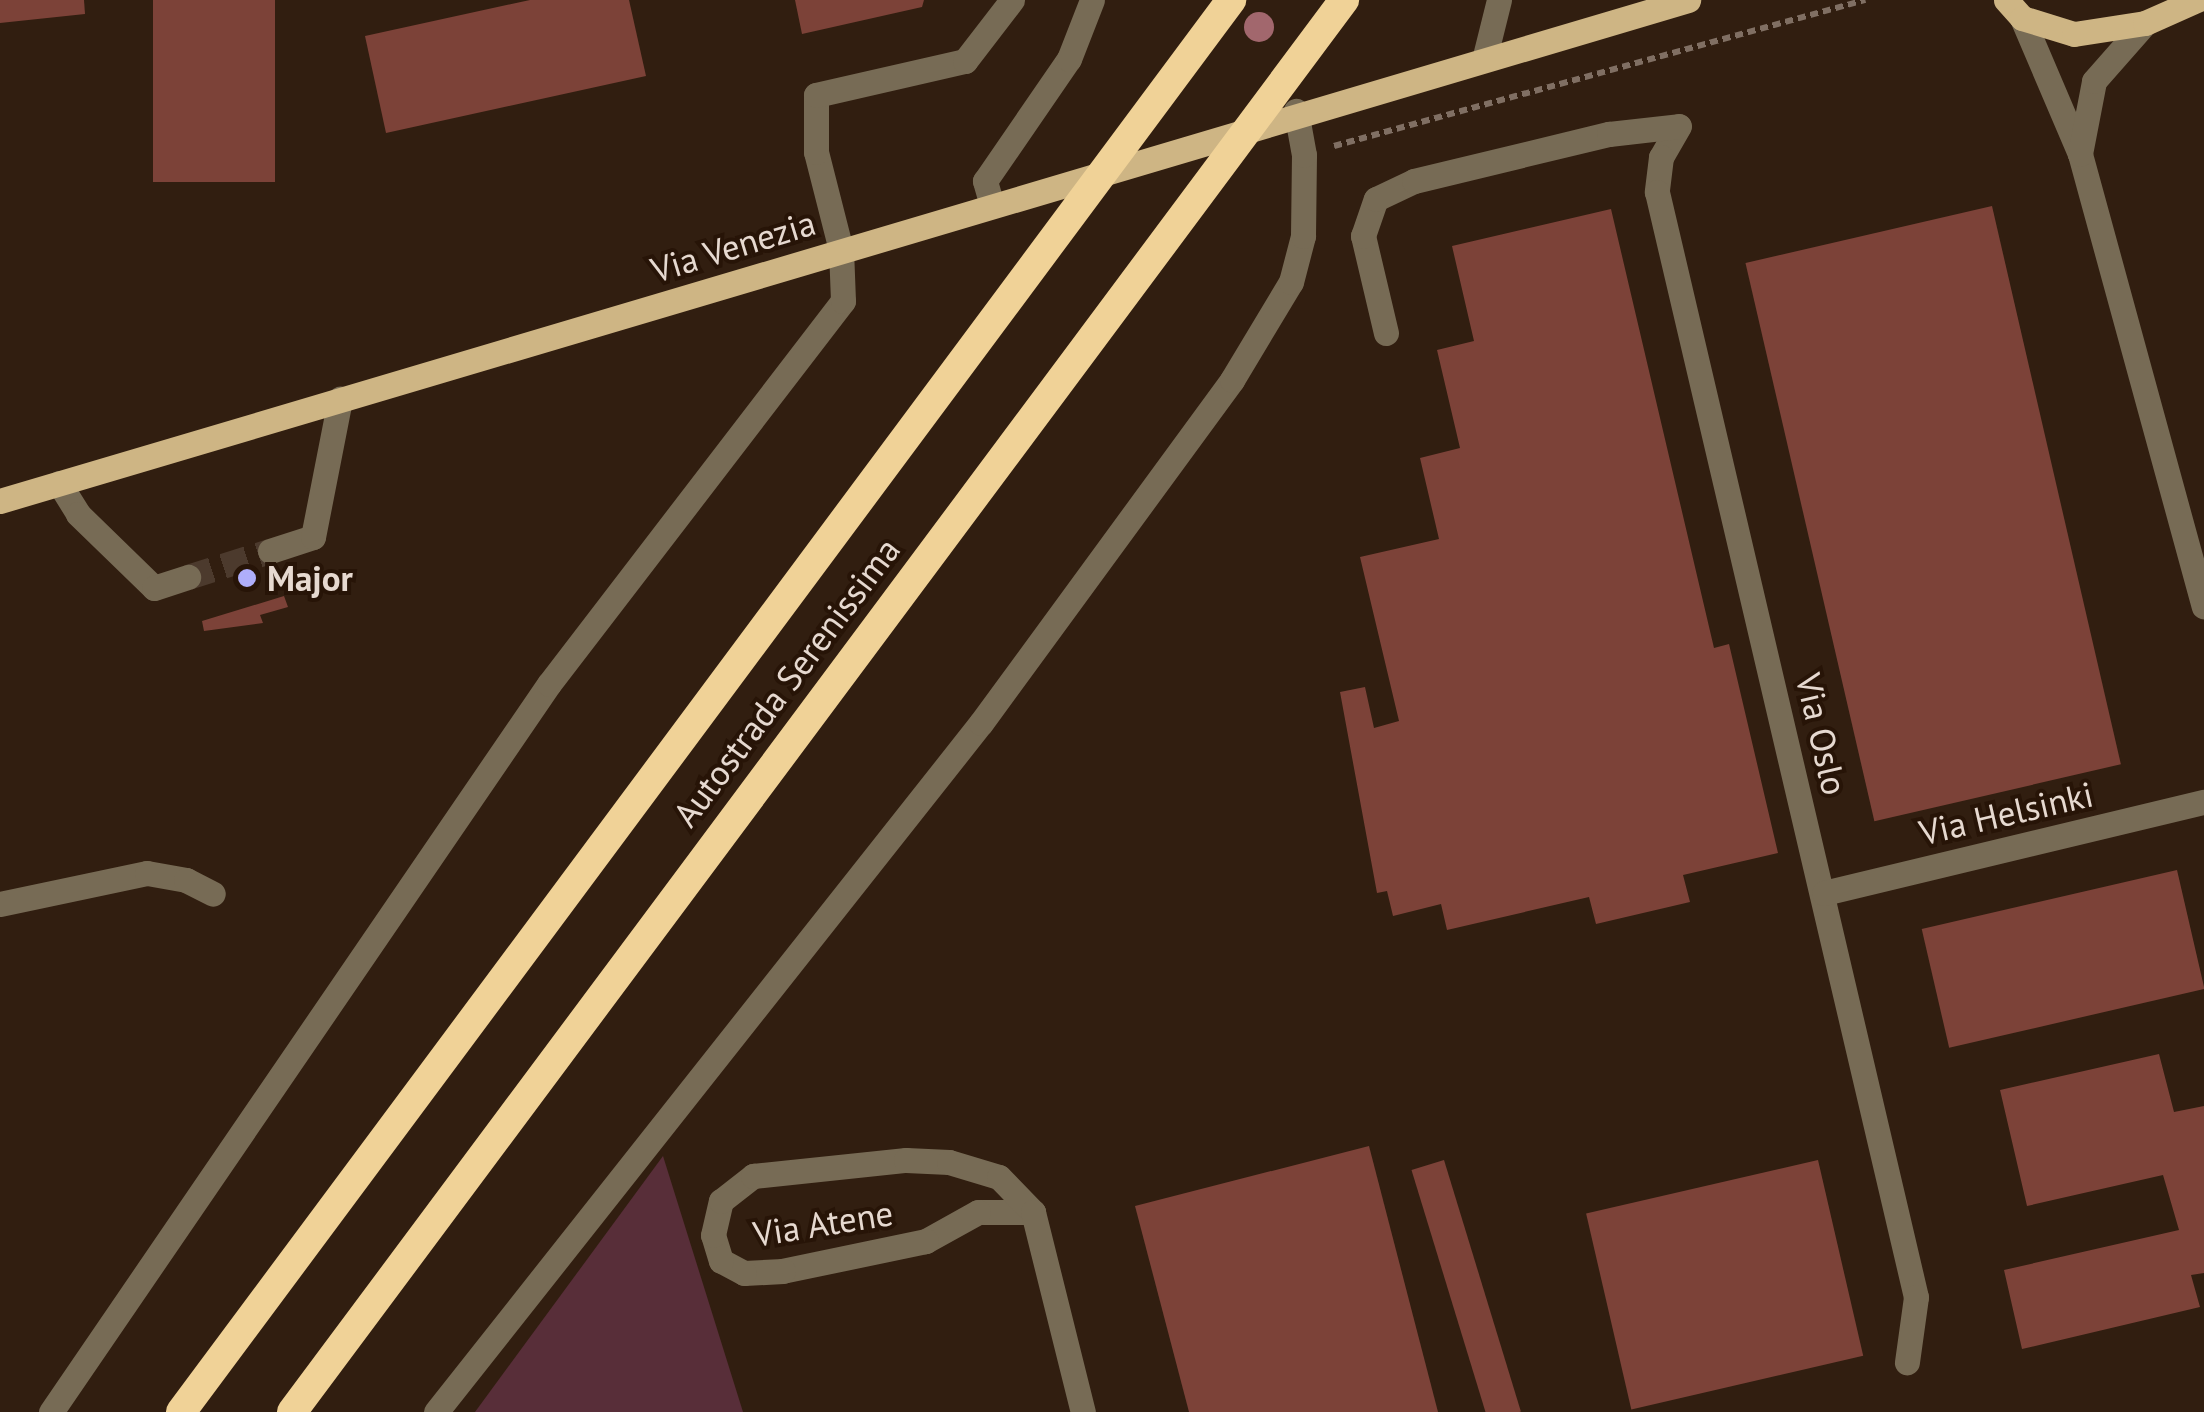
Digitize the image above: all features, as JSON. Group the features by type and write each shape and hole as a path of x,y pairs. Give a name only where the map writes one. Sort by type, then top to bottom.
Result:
{"highway":[{"name":"Autostrada Serenissima","path":"292,1412 1098,324 1341,4"},
{"name":"Autostrada Serenissima","path":"181,1412 1223,11"}],"main road":[{"name":"Via Venezia","path":"0,501 991,202 1688,0"},
{"path":"2014,9 2074,34 2144,23 2197,0"}],"street":[{"path":"51,1412 549,684 802,362 843,301 841,250 816,152 816,95 965,62 1012,0"},
{"path":"991,202 985,181 1069,59 1092,0"},
{"path":"1485,56 1499,0"},
{"path":"2014,9 2080,154 2204,606"},
{"path":"2080,154 2094,82 2144,23"},
{"path":"436,1412 981,723 1232,380 1291,282 1303,236 1304,155 1296,112"},
{"name":"Via Oslo","path":"1386,333 1363,236 1376,199 1414,182 1609,134 1679,126 1661,156 1657,192 1916,1297 1907,1362"},
{"path":"270,551 312,537 340,399"},
{"path":"59,483 78,514 154,588 188,577"},
{"name":"Via Helsinki","path":"1824,892 2204,802"},
{"path":"0,904 147,873 186,880 212,894"},
{"name":"Via Atene","path":"906,1160 949,1162 1000,1177 1033,1212 978,1212 926,1241 783,1271 744,1273 721,1261 713,1235 721,1201 752,1176 906,1160"},
{"path":"1033,1212 1083,1412"}],"path":[{"path":"1304,155 1866,0"}],"shaded area":[{"path":"663,1156 743,1412 475,1412"}],"building":[{"path":"0,0 84,0 85,14 0,23"},
{"path":"153,0 275,0 275,182 153,182"},
{"path":"530,0 629,0 646,76 386,133 365,36"},
{"path":"795,0 924,0 922,7 802,34"},
{"path":"1992,206 2121,764 1874,821 1745,263"},
{"path":"1611,209 1714,648 1729,644 1778,853 1683,875 1690,902 1596,924 1589,897 1447,930 1441,904 1393,916 1387,891 1377,893 1340,692 1365,687 1374,728 1399,721 1360,557 1439,539 1420,458 1460,448 1437,350 1474,341 1452,246"},
{"path":"284,596 288,607 260,615 263,623 204,631 202,621"},
{"path":"2177,870 2204,989 1949,1048 1922,929"},
{"path":"2159,1054 2174,1112 2204,1106 2204,1273 2191,1275 2200,1307 2022,1349 2004,1270 2179,1230 2163,1175 2027,1206 2000,1090"},
{"path":"1369,1146 1438,1412 1189,1412 1135,1206"},
{"path":"1444,1160 1521,1412 1485,1412 1411,1170"},
{"path":"1818,1160 1863,1356 1631,1409 1586,1214"}],"tunnel":[{"path":"188,577 270,551"}],"place":[{"name":"Major","path":"247,578"}]}
